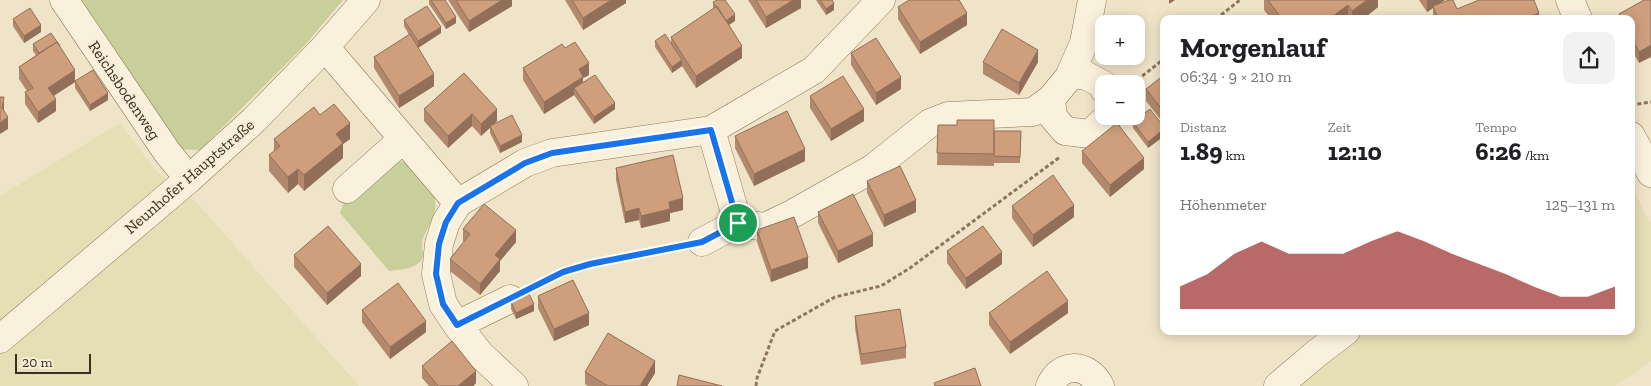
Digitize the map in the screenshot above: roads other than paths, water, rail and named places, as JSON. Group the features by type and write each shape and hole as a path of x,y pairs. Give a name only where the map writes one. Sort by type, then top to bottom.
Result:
{"street":[{"name":"Reichsbodenweg","path":"64,0 167,152 189,179"},
{"name":"Neunhofer Hauptstraße","path":"0,339 189,179 254,120 325,47 366,0"},
{"path":"514,386 480,354 443,304 436,274 439,244 446,222 458,203 525,163 552,153 711,130 814,70 881,0"},
{"path":"702,242 738,223 765,227 794,213 872,169 930,123 948,116 1033,112 1051,99 1068,77 1084,43 1092,0"},
{"path":"1570,0 1576,15"},
{"path":"325,47 458,203"},
{"path":"1068,77 1083,74 1095,80"},
{"path":"1051,99 1053,117 1065,131 1100,125"},
{"path":"711,130 738,223"},
{"path":"347,189 403,139"},
{"path":"457,325 510,299"},
{"path":"1278,386 1341,335"},
{"path":"1050,386 1053,379 1061,372 1071,368 1089,372 1100,386"}]}
